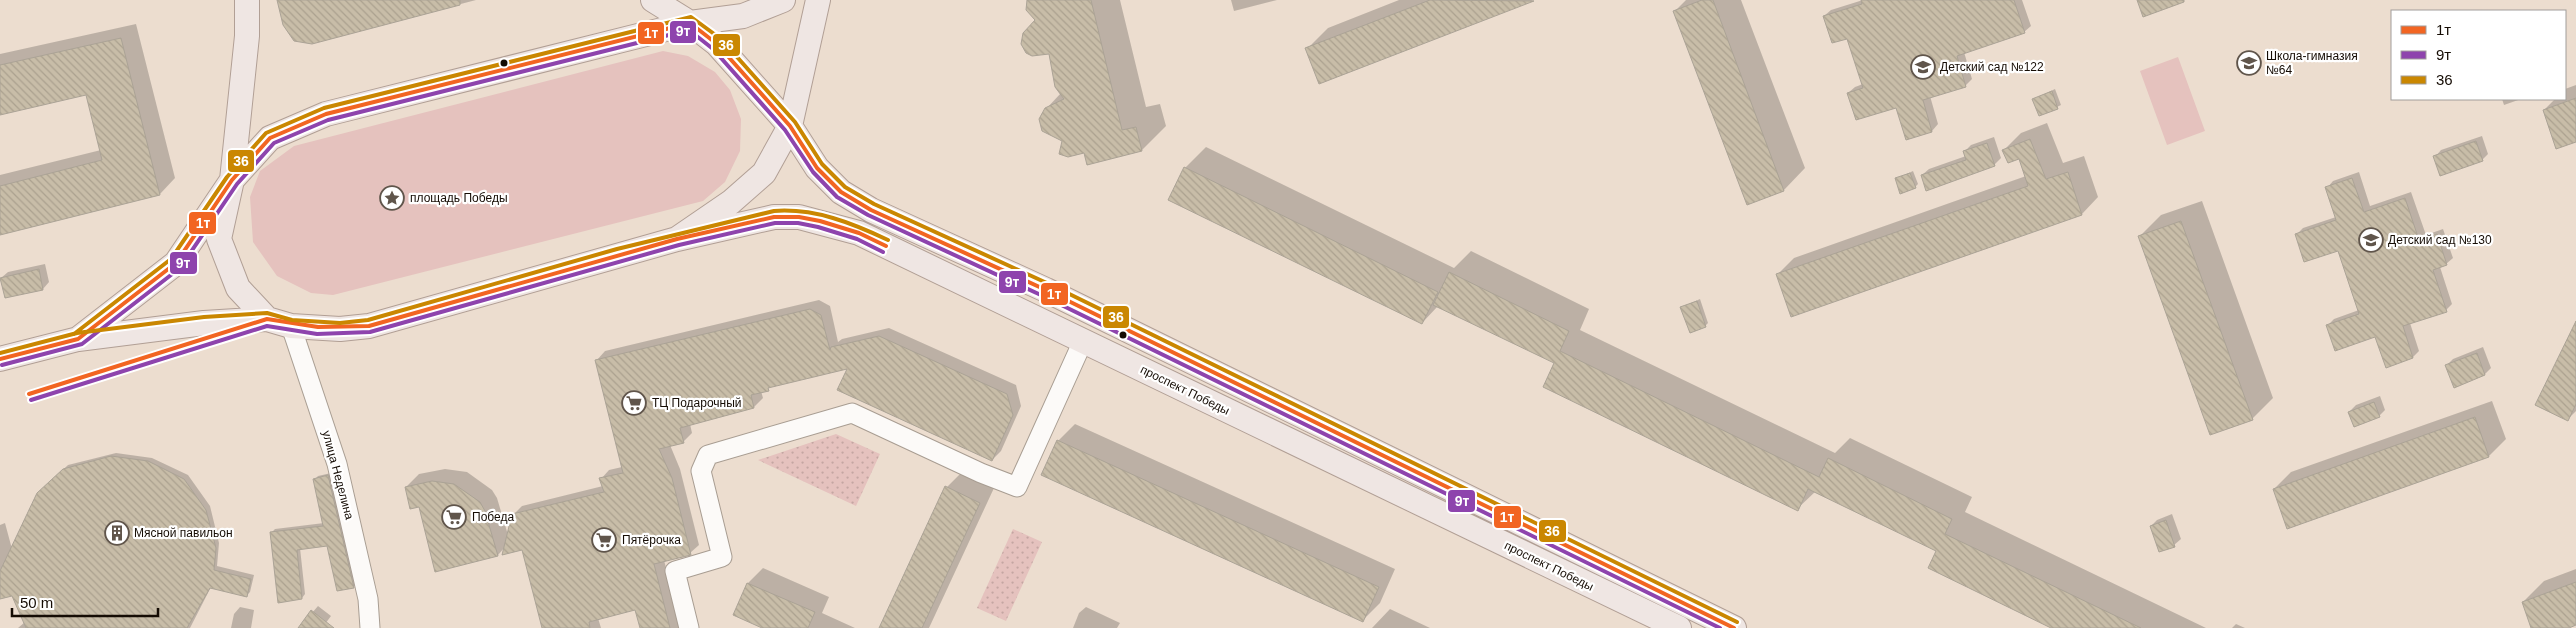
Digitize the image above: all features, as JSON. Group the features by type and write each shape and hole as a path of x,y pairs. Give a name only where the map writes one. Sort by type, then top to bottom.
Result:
{"main road":[{"path":"247,0 247,36 232,180 219,239 238,288 267,319"},
{"path":"653,0 690,23 717,44 790,126"},
{"path":"78,339 176,263 232,180 270,138 326,114 690,23 743,16 783,0"},
{"path":"0,359 78,339 204,323 267,319 292,326 340,329 369,326 677,240 731,202 764,173 790,126 818,0"},
{"name":"проспект Победы","path":"790,126 817,168 841,192 871,210 1046,290 1734,628"},
{"name":"проспект Победы","path":"677,240 774,217 799,216 859,233 1679,628"}],"street":[{"name":"улица Неделина","path":"292,326 337,464 368,599 370,628"},
{"path":"689,628 675,571 722,557 700,471 708,455 852,413 981,473 1017,487 1083,341"}],"shaded area":[{"path":"663,51 688,56 715,72 730,90 741,119 740,151 725,182 703,201 333,295 311,293 277,276 253,242 250,197 260,171 294,146"},
{"path":"2178,57 2205,131 2167,145 2140,71"},
{"path":"836,434 880,454 856,506 758,460"},
{"path":"1013,529 1042,542 1006,621 977,608"}],"building":[{"path":"277,0 460,0 460,5 312,44 294,41 283,25"},
{"path":"1027,0 1091,0 1122,130 1136,127 1142,151 1087,165 1084,153 1068,157 1059,154 1062,141 1042,131 1039,119 1045,108 1064,99 1055,87 1049,54 1032,56 1026,53 1021,44 1023,33 1035,20 1026,10"},
{"path":"1430,0 1534,1 1319,84 1305,48"},
{"path":"1702,0 1713,0 1784,191 1747,205 1673,11"},
{"path":"1861,0 2014,0 2025,33 1957,56 1966,87 1923,100 1932,132 1906,140 1896,108 1856,120 1847,93 1863,88 1847,39 1832,43 1823,16 1862,4"},
{"path":"2137,0 2184,0 2184,2 2143,17"},
{"path":"121,38 160,195 0,235 0,186 102,160 86,95 0,115 0,65"},
{"path":"2052,91 2058,109 2039,116 2032,99"},
{"path":"2576,98 2576,142 2556,149 2543,110"},
{"path":"2030,139 2046,179 2068,172 2082,215 1791,317 1776,274 2028,186 2019,159 2008,163 2002,150"},
{"path":"2476,141 2483,161 2440,176 2433,156"},
{"path":"1987,143 1995,166 1926,191 1921,175 1966,160 1963,151"},
{"path":"1184,167 1438,292 1422,324 1168,200"},
{"path":"1910,173 1916,188 1900,194 1895,178"},
{"path":"2352,178 2364,212 2405,198 2419,240 2437,234 2447,265 2433,270 2447,312 2403,326 2413,358 2386,368 2375,337 2335,351 2326,325 2359,314 2338,251 2304,262 2295,234 2336,220 2325,187"},
{"path":"2181,221 2253,420 2210,435 2138,236"},
{"path":"39,269 43,290 5,298 0,278"},
{"path":"1449,272 1569,331 1560,351 1819,477 1828,458 1952,519 1945,534 2141,628 2051,628 1928,568 1936,551 1808,489 1798,511 1543,387 1554,363 1433,305"},
{"path":"1697,301 1706,327 1690,333 1680,307"},
{"path":"810,309 821,315 830,350 831,347 879,336 1007,394 1013,415 992,461 837,390 847,369 768,388 769,391 751,395 754,408 680,428 684,443 659,449 672,478 691,555 654,564 670,628 640,628 635,610 589,622 590,628 542,628 522,550 502,555 512,514 604,492 599,478 623,473 595,360"},
{"path":"2576,321 2576,404 2568,421 2535,405"},
{"path":"2477,353 2485,375 2454,388 2445,365"},
{"path":"2374,402 2380,417 2354,427 2348,412"},
{"path":"2475,417 2489,457 2287,529 2273,489"},
{"path":"1057,440 1379,587 1363,622 1041,475"},
{"name":"Мясной павильон","path":"111,456 148,461 184,479 206,510 216,548 214,570 251,579 247,597 210,588 187,628 26,628 12,596 0,599 0,571 37,493 63,469"},
{"path":"328,475 354,588 337,591 327,546 297,550 302,599 278,603 270,532 323,526 313,479"},
{"name":"Победа","path":"432,481 454,484 480,502 485,511 498,556 435,572 419,507 410,509 405,487"},
{"path":"945,486 980,503 922,628 879,628"},
{"path":"2166,520 2175,547 2159,552 2150,526"},
{"path":"2576,582 2576,625 2569,628 2531,628 2522,602"},
{"path":"747,583 815,612 808,628 762,628 733,615"},
{"path":"311,610 334,628 298,628"}],"transit line":[{"name":"36","path":"74,334 171,259 227,177 266,133 324,108 691,17 721,39 795,122 822,164 845,187 874,204 1049,284 1737,622"},
{"name":"1т","path":"0,359 78,339 176,263 232,180 270,138 326,114 690,23 717,44 790,126 817,168 841,192 871,210 1046,290 1734,628"},
{"name":"9т","path":"2,365 82,344 180,268 237,184 274,143 328,120 689,30 713,49 785,130 813,172 837,197 868,215 1043,296 1720,628"},
{"name":"36","path":"0,353 77,333 204,317 267,313 292,320 340,323 368,320 617,249 774,211 819,214 861,228 888,240"},
{"name":"1т","path":"29,394 267,319 318,327 369,326 677,239 774,217 799,217 820,221 859,233 886,246"},
{"name":"9т","path":"31,400 267,326 317,334 370,332 679,245 775,223 798,223 818,227 857,239 883,252"}],"place":[{"name":"Школа-гимназия №64","path":"2249,63"},
{"name":"Детский сад №122","path":"1923,67"},
{"name":"площадь Победы","path":"392,198"},
{"name":"Детский сад №130","path":"2371,240"},
{"name":"ТЦ Подарочный","path":"634,403"},
{"name":"Победа","path":"454,517"},
{"name":"Мясной павильон","path":"117,533"},
{"name":"Пятёрочка","path":"604,540"}]}
